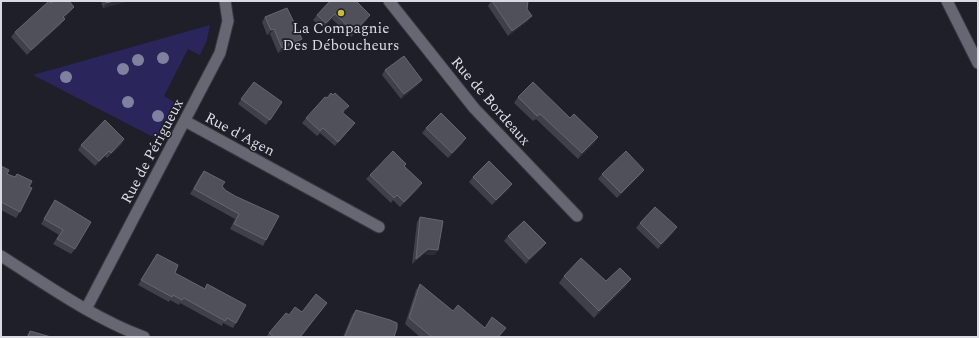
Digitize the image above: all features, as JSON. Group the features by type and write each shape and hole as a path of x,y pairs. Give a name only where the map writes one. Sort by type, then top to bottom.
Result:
{"street":[{"name":"Rue de Périgueux","path":"86,310 220,53 228,21 226,1"},
{"name":"Rue de Bordeaux","path":"389,1 474,108 577,216"},
{"path":"947,1 978,63"},
{"name":"Rue d'Agen","path":"184,121 379,227"},
{"path":"1,256 86,310 125,330 144,337"}],"shaded area":[{"path":"210,25 207,40 200,55 188,49 164,96 176,103 157,139 33,75"}],"building":[{"path":"49,1 51,3 54,1 69,1 74,7 63,17 65,19 31,50 15,32"},
{"path":"330,1 356,1 370,15 354,32 335,14 326,23 317,15"},
{"path":"492,1 528,1 527,9 532,16 512,31"},
{"path":"287,8 302,39 282,48 274,29 271,30 265,17"},
{"path":"404,56 422,80 404,94 385,70"},
{"path":"254,82 282,102 270,120 241,99"},
{"path":"533,82 570,118 574,114 598,137 582,153 540,114 537,116 518,97"},
{"path":"331,93 333,95 335,93 349,106 342,112 355,123 338,142 323,128 320,131 306,118 325,97 327,98"},
{"path":"441,113 466,138 452,153 426,128"},
{"path":"105,120 124,139 111,153 109,151 99,161 81,145"},
{"path":"393,151 406,164 404,166 422,183 404,202 397,195 394,198 370,175"},
{"path":"626,151 644,170 621,193 602,174"},
{"path":"489,161 512,184 496,200 473,177"},
{"path":"1,166 9,170 7,174 15,177 17,174 32,181 29,187 32,188 20,212 1,202"},
{"path":"204,171 225,182 222,186 225,190 235,196 279,216 266,240 234,224 239,214 194,189"},
{"path":"55,200 91,222 75,249 57,239 63,230 44,219"},
{"path":"655,207 677,227 661,244 640,223"},
{"path":"420,217 443,221 438,250 428,249 416,259"},
{"path":"524,221 546,243 529,259 508,236"},
{"path":"157,254 178,265 175,273 205,289 207,284 246,305 236,323 227,318 225,321 184,298 182,300 173,295 172,297 141,280"},
{"path":"581,258 606,281 620,268 631,279 599,311 564,276"},
{"path":"420,284 453,311 458,305 485,328 492,317 506,328 498,337 432,337 409,318"},
{"path":"316,294 327,303 300,337 274,337 269,333 286,313 289,315 295,307 302,312"},
{"path":"356,310 397,323 394,337 345,336"},
{"path":"30,331 51,337 28,337"}],"place":[{"name":"La Compagnie Des Déboucheurs","path":"341,13"}]}
